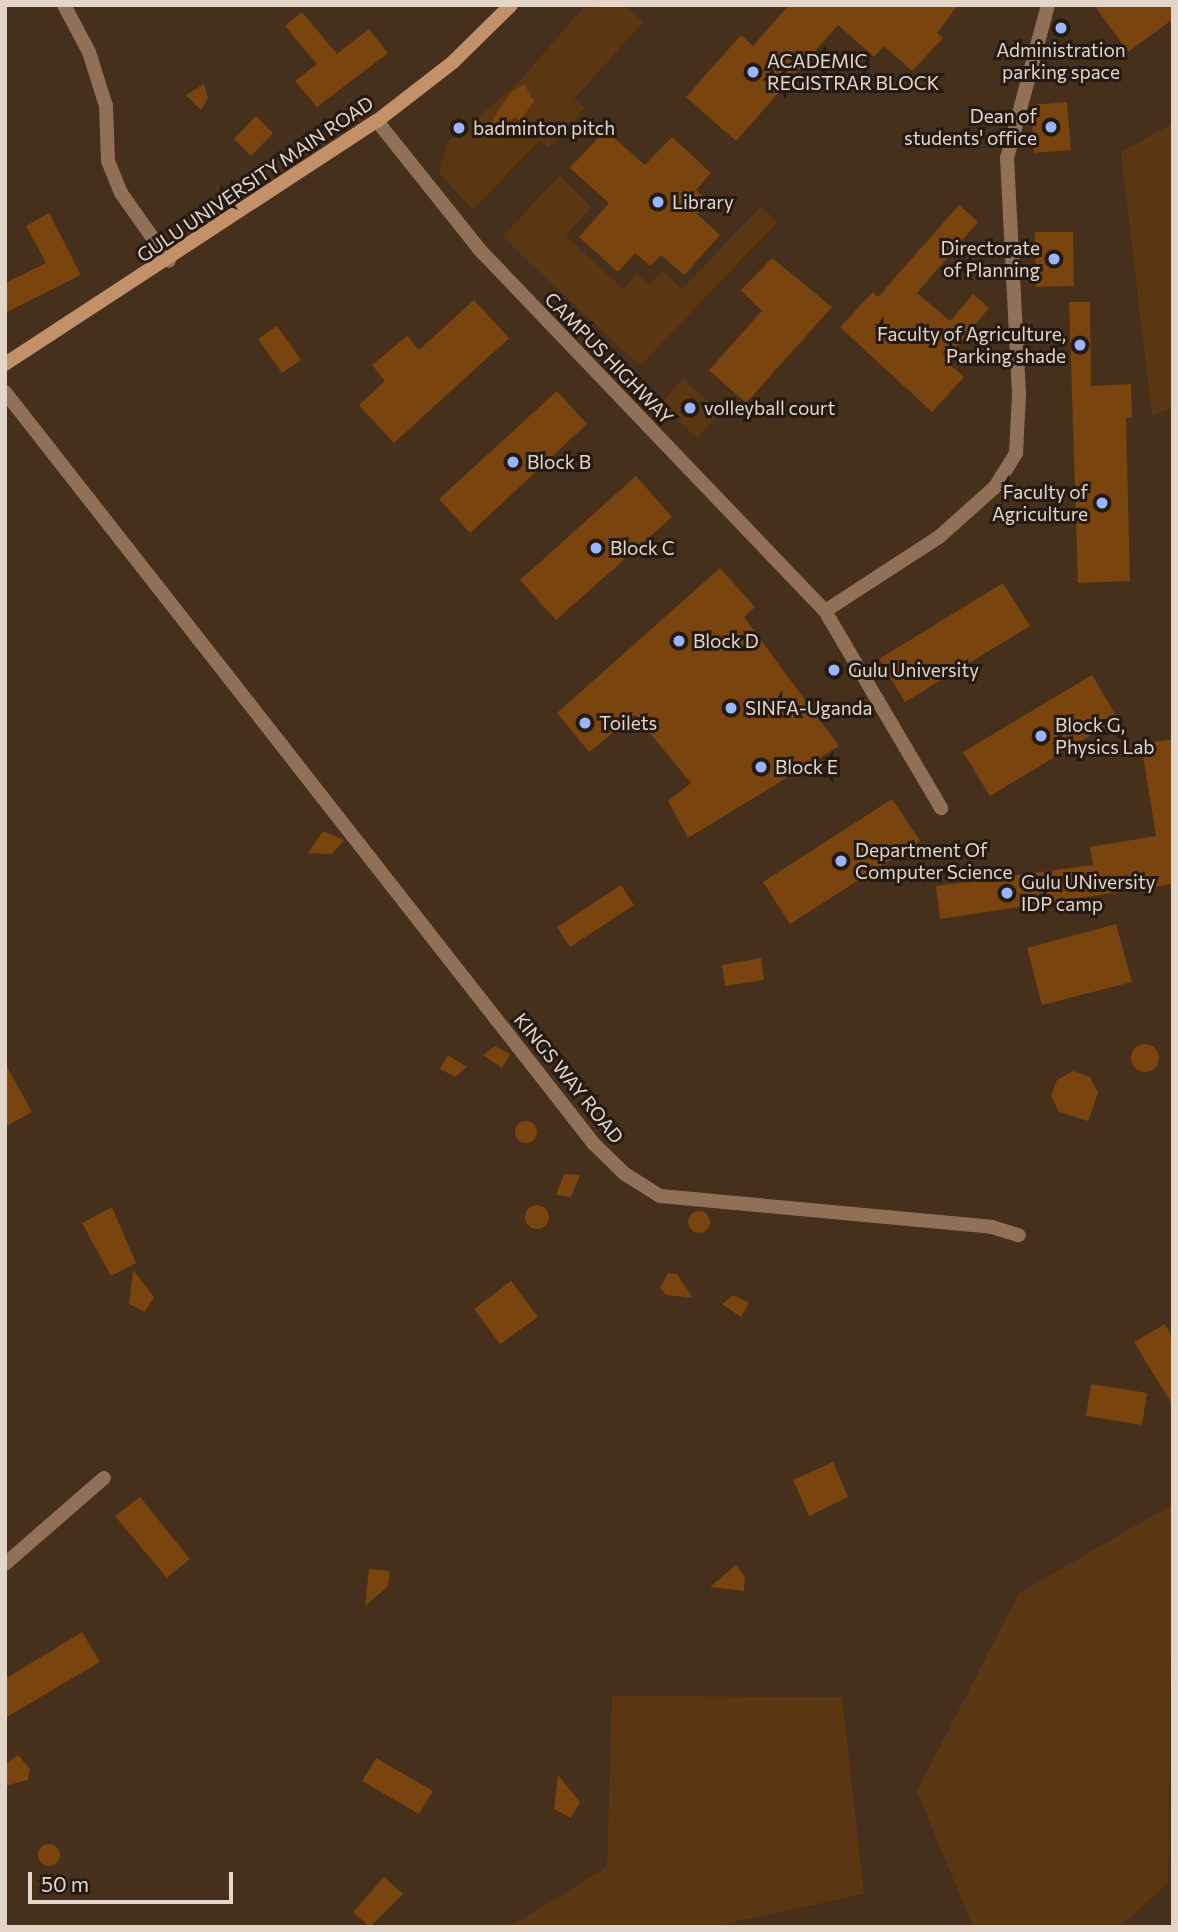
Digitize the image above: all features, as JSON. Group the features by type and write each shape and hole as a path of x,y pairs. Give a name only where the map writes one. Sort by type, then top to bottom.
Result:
{"street":[{"path":"64,5 89,52 106,106 108,161 121,192 169,261"},
{"name":"GULU UNIVERSITY MAIN ROAD","path":"5,364 169,261 377,121 453,62 511,5"},
{"path":"825,611 939,537 995,487 1016,453 1019,394 1007,158 1048,5"},
{"name":"CAMPUS HIGHWAY","path":"377,121 479,249 825,611 941,808"},
{"name":"KINGS WAY ROAD","path":"5,392 594,1144 625,1174 660,1196 992,1227 1019,1235"},
{"path":"5,1564 104,1478"}],"shaded area":[{"path":"624,5 643,22 574,99 585,107 549,148 539,140 473,210 439,173 447,143 517,84 583,8"},
{"path":"1173,123 1173,407 1152,416 1121,152"},
{"path":"559,176 592,207 565,235 623,289 637,274 649,285 662,271 682,289 761,206 777,222 640,366 502,237"},
{"name":"volleyball court","path":"683,379 721,413 697,438 660,404"},
{"path":"1173,1504 1168,1883 1119,1927 973,1927 917,1791 1019,1593"},
{"path":"612,1696 842,1697 864,1894 711,1927 509,1927 607,1867"}],"building":[{"path":"789,5 958,5 937,33 943,38 912,71 884,46 874,57 838,25 736,141 686,97 741,35 753,46"},
{"path":"1094,5 1173,5 1173,19 1128,52"},
{"path":"302,12 337,54 369,29 388,53 317,107 295,81 317,64 285,26"},
{"path":"204,84 208,98 201,110 186,95"},
{"path":"524,84 534,101 520,121 515,117 480,139 510,93"},
{"name":"Dean of students' office","path":"1067,102 1071,150 1034,153 1031,105"},
{"path":"256,116 273,133 251,156 234,139"},
{"name":"Library","path":"605,130 645,165 672,137 711,173 696,190 708,201 697,214 720,235 684,275 661,255 650,266 635,253 618,272 579,237 609,203 570,168"},
{"path":"959,205 978,222 917,293 950,321 973,294 989,308 945,360 964,377 932,412 840,327 873,292 878,297"},
{"path":"49,213 81,275 5,313 5,283 46,263 26,226"},
{"name":"Directorate of Planning","path":"1035,232 1073,232 1074,286 1036,287"},
{"path":"772,258 832,307 746,403 709,370 762,311 741,290"},
{"path":"474,300 509,338 394,443 359,405 385,381 372,365 407,336 419,350"},
{"name":"Faculty of Agriculture","path":"1069,302 1090,302 1091,386 1131,384 1132,418 1126,418 1130,581 1078,583"},
{"path":"277,326 301,360 282,373 258,339"},
{"name":"Block B","path":"557,391 587,424 470,533 439,499"},
{"name":"Block C","path":"636,476 672,517 556,620 520,580"},
{"path":"720,568 755,607 744,617 839,746 688,838 668,801 691,783 635,715 589,752 557,713"},
{"path":"1003,583 1030,626 905,702 879,659"},
{"name":"Block G, Physics Lab","path":"1092,675 1118,719 990,796 963,752"},
{"path":"1173,739 1173,884 940,919 936,886 1093,865 1090,847 1156,836 1141,744"},
{"name":"Department Of Computer Science","path":"892,799 920,841 790,924 763,882"},
{"path":"323,831 344,840 332,854 308,853"},
{"path":"621,885 634,905 570,947 557,927"},
{"path":"1116,924 1132,982 1042,1005 1027,948"},
{"path":"761,958 764,980 725,986 722,965"},
{"path":"1145,1044 1155,1048 1159,1058 1155,1068 1145,1072 1135,1068 1131,1058 1135,1048"},
{"path":"495,1046 510,1054 502,1068 483,1055"},
{"path":"448,1055 467,1067 455,1077 440,1069"},
{"path":"5,1063 32,1112 5,1127"},
{"path":"1073,1071 1090,1077 1098,1093 1088,1121 1059,1112 1051,1096 1057,1080"},
{"path":"526,1121 534,1124 537,1132 534,1140 526,1143 518,1140 515,1132 518,1124"},
{"path":"564,1174 580,1175 571,1197 556,1195"},
{"path":"537,1205 546,1208 549,1217 546,1226 537,1229 528,1226 525,1217 528,1208"},
{"path":"112,1207 136,1263 111,1276 82,1223"},
{"path":"699,1211 707,1214 710,1222 707,1230 699,1233 691,1230 688,1222 691,1214"},
{"path":"133,1270 154,1297 145,1312 129,1304"},
{"path":"668,1273 677,1274 693,1298 666,1295 660,1288"},
{"path":"511,1281 538,1317 500,1344 474,1309"},
{"path":"734,1295 749,1303 741,1317 722,1304"},
{"path":"1165,1324 1173,1339 1173,1406 1134,1342"},
{"path":"1091,1384 1147,1393 1142,1425 1086,1416"},
{"path":"833,1462 848,1497 809,1516 793,1480"},
{"path":"140,1497 190,1559 167,1578 115,1516"},
{"path":"736,1565 745,1576 744,1591 710,1587"},
{"path":"369,1569 390,1571 388,1586 365,1606"},
{"path":"82,1632 100,1662 5,1718 5,1679"},
{"path":"18,1755 30,1769 28,1780 5,1786 5,1764"},
{"path":"376,1758 433,1791 419,1814 362,1781"},
{"path":"558,1775 580,1802 571,1818 554,1809"},
{"path":"49,1844 57,1847 60,1855 57,1863 49,1866 41,1863 38,1855 41,1847"},
{"path":"384,1877 403,1894 370,1927 353,1912"}],"place":[{"name":"Administration parking space","path":"1061,28"},
{"name":"ACADEMIC REGISTRAR BLOCK","path":"753,72"},
{"name":"Dean of students' office","path":"1051,127"},
{"name":"badminton pitch","path":"459,128"},
{"name":"Library","path":"658,202"},
{"name":"Directorate of Planning","path":"1054,259"},
{"name":"Faculty of Agriculture, Parking shade","path":"1080,345"},
{"name":"volleyball court","path":"690,408"},
{"name":"Block B","path":"513,462"},
{"name":"Faculty of Agriculture","path":"1102,503"},
{"name":"Block C","path":"596,548"},
{"name":"Block D","path":"679,641"},
{"name":"Gulu University","path":"834,670"},
{"name":"SINFA-Uganda","path":"731,708"},
{"name":"Toilets","path":"585,723"},
{"name":"Block G, Physics Lab","path":"1041,736"},
{"name":"Block E","path":"761,767"},
{"name":"Department Of Computer Science","path":"841,861"},
{"name":"Gulu UNiversity IDP camp","path":"1007,893"}]}
